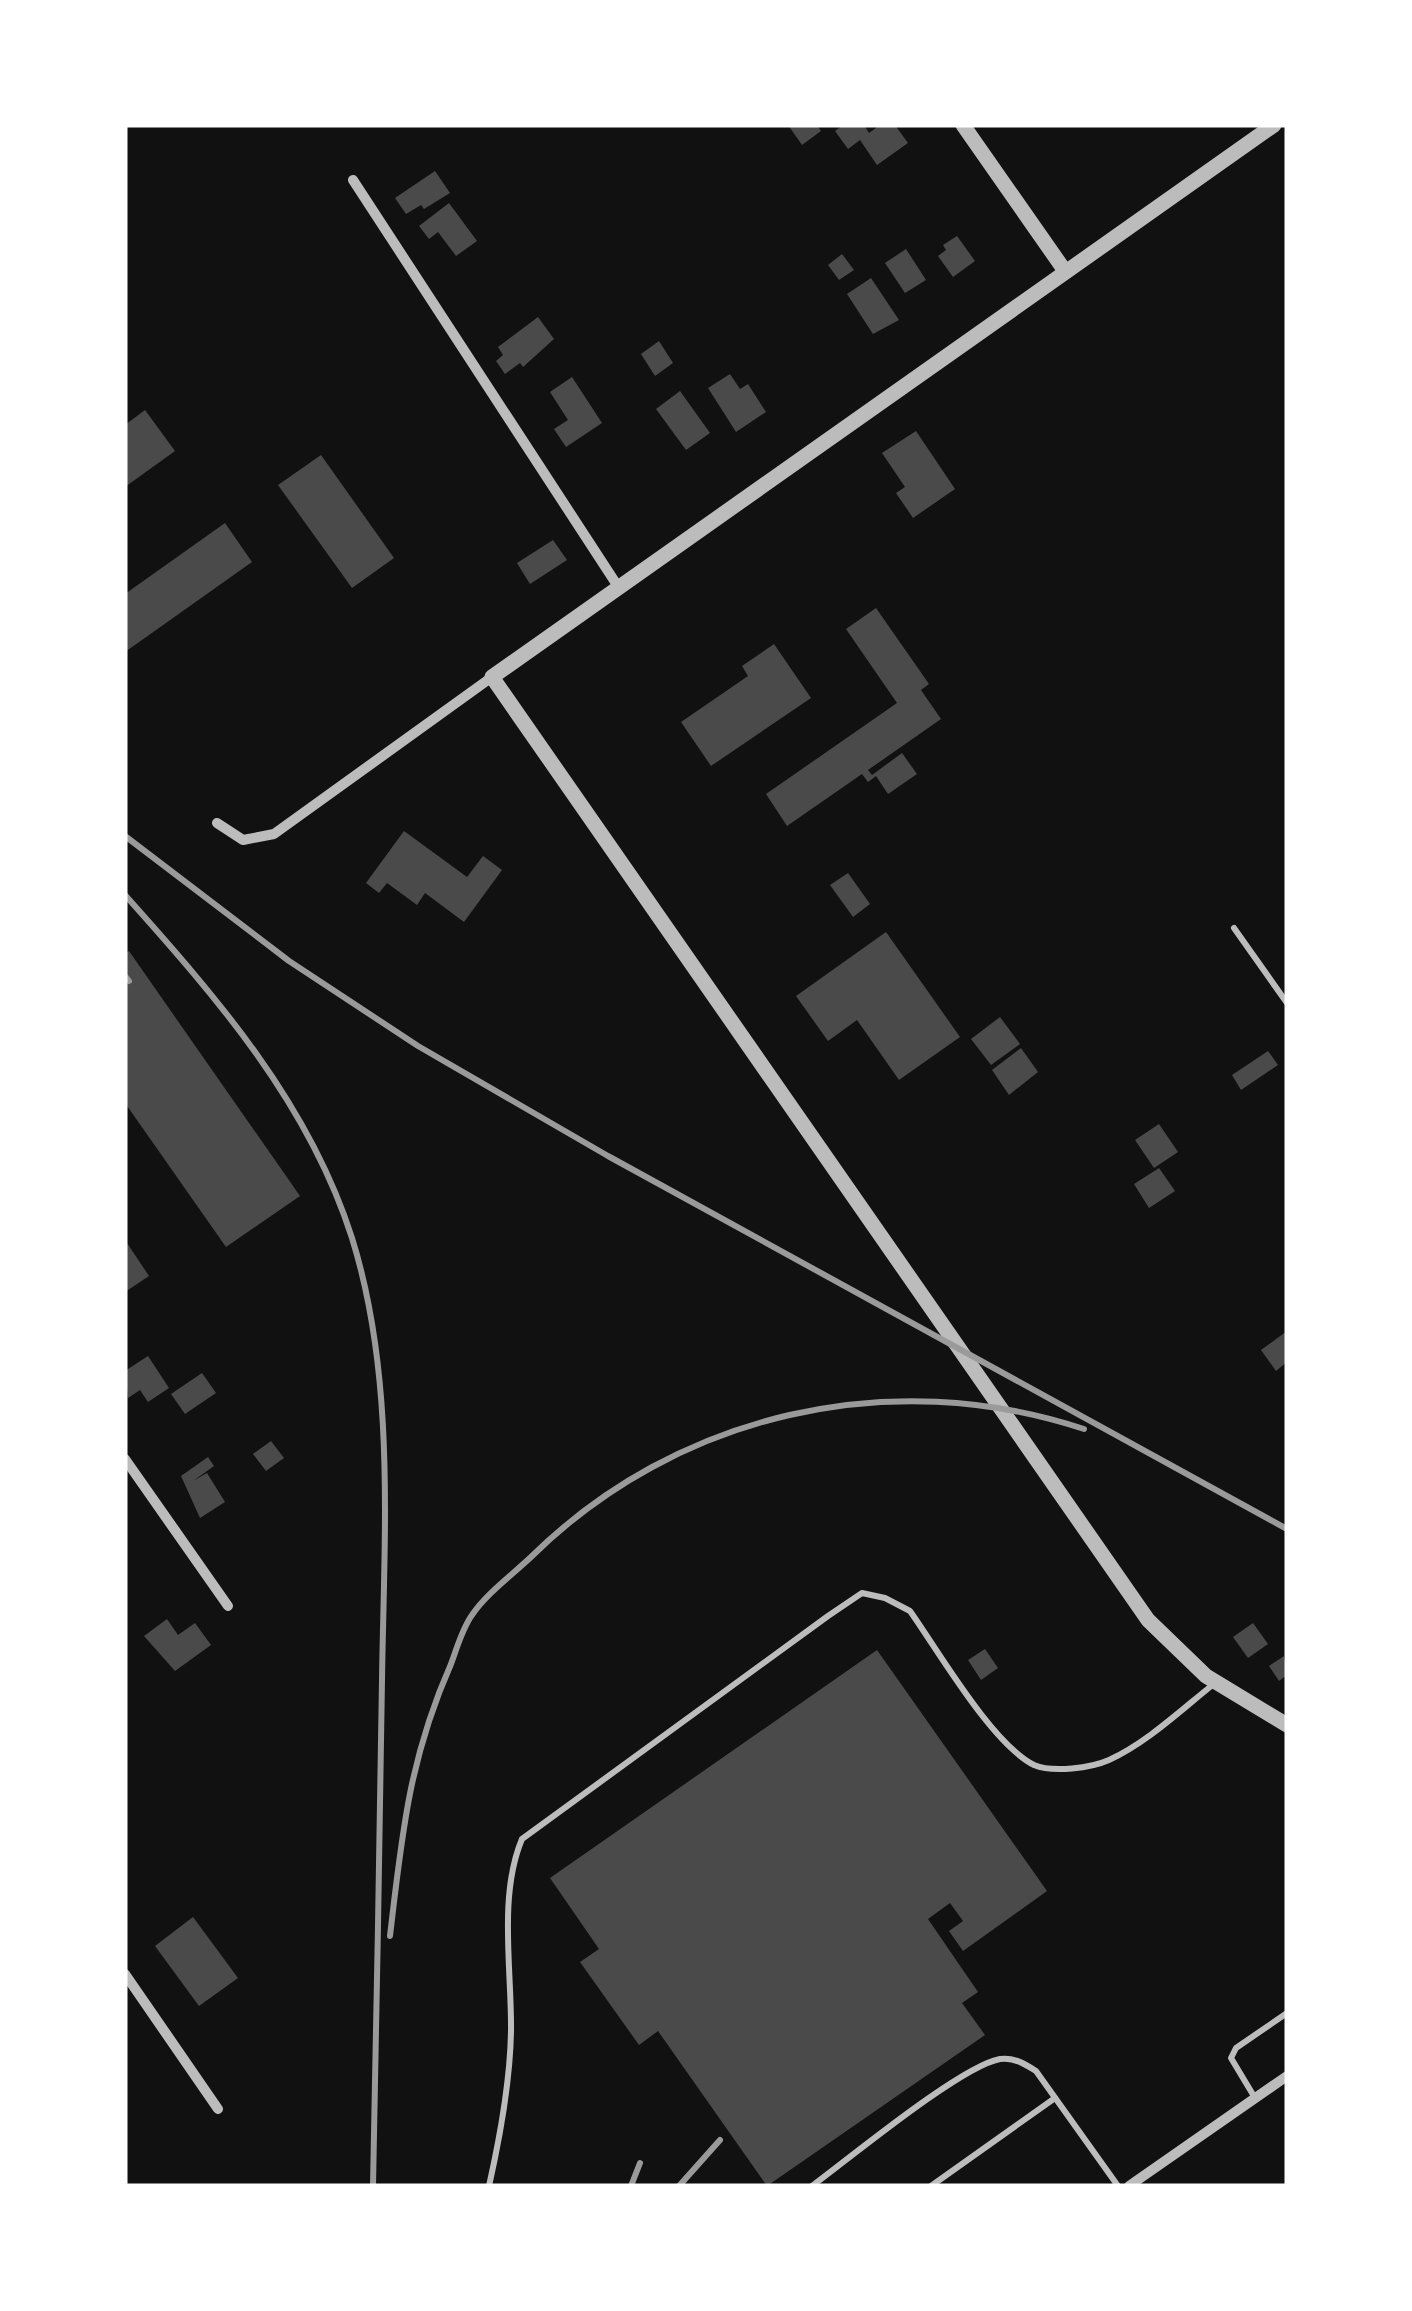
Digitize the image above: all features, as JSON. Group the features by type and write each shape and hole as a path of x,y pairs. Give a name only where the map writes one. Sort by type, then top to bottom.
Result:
{"street":[{"path":"963,125 1066,272"},
{"path":"218,823 243,840 274,834 1274,125"},
{"path":"353,180 618,588"},
{"path":"492,677 1148,1620 1216,1682 1287,1725"},
{"path":"125,1459 228,1606"},
{"path":"125,1974 218,2109"},
{"path":"1129,2186 1287,2076"}],"lane":[{"path":"1234,928 1287,1004"},
{"path":"489,2186 511,2036 512,1892 514,1858 522,1839 828,1616 862,1594 886,1598 910,1612 1010,1750 1039,1768 1088,1766 1110,1759 1154,1732 1216,1682"},
{"path":"1255,2098 1231,2058 1236,2048 1287,2013"},
{"path":"812,2186 971,2071 1002,2059 1022,2061 1036,2072 1118,2186"},
{"path":"931,2186 1055,2098"}],"building":[{"path":"788,125 817,125 821,131 802,145"},
{"path":"843,125 864,125 869,133 880,125 895,125 908,143 877,165 860,140 848,149 835,131"},
{"path":"435,171 450,193 424,209 421,205 406,214 395,198"},
{"path":"449,203 477,241 456,256 438,232 429,239 419,226"},
{"path":"957,236 975,261 953,277 938,256 946,250 943,245"},
{"path":"906,249 926,280 905,293 885,263"},
{"path":"842,254 854,270 839,280 828,265"},
{"path":"871,278 899,320 873,334 847,294"},
{"path":"538,317 554,339 523,367 520,363 505,374 496,361 503,355 498,347"},
{"path":"659,341 673,363 655,376 641,354"},
{"path":"730,374 740,389 748,384 766,412 736,432 708,388"},
{"path":"572,377 602,423 566,447 554,429 568,420 550,392"},
{"path":"680,391 710,433 686,450 656,409"},
{"path":"145,410 175,451 125,487 125,425"},
{"path":"916,431 955,489 913,518 896,493 905,487 882,453"},
{"path":"321,455 394,558 352,588 278,485"},
{"path":"225,523 252,562 125,652 125,594"},
{"path":"553,540 567,560 530,584 517,563"},
{"path":"876,608 929,684 921,690 941,719 868,770 872,775 902,753 917,774 888,794 876,776 868,782 862,774 787,826 766,794 897,703 846,629"},
{"path":"774,644 811,698 711,766 681,722 748,676 742,666"},
{"path":"404,831 467,877 483,856 502,870 464,922 425,893 417,905 387,883 379,893 366,883"},
{"path":"848,873 870,904 853,917 830,885"},
{"path":"886,932 960,1037 899,1080 857,1020 828,1041 796,996"},
{"path":"129,951 300,1196 226,1247 125,1103 125,953"},
{"path":"1000,1017 1020,1044 991,1065 971,1039"},
{"path":"1021,1048 1038,1072 1009,1095 992,1070"},
{"path":"1268,1051 1278,1065 1241,1090 1232,1075"},
{"path":"1159,1124 1178,1152 1154,1168 1135,1140"},
{"path":"1159,1168 1175,1191 1149,1208 1134,1184"},
{"path":"125,1240 149,1276 125,1292"},
{"path":"1287,1331 1287,1362 1276,1371 1261,1350"},
{"path":"148,1356 169,1388 148,1402 140,1390 128,1398 125,1371"},
{"path":"202,1373 216,1393 185,1414 171,1394"},
{"path":"271,1441 284,1458 266,1471 253,1454"},
{"path":"208,1457 214,1466 193,1481 207,1473 225,1502 200,1518 181,1476"},
{"path":"167,1619 178,1635 195,1623 211,1645 175,1671 144,1636"},
{"path":"1253,1623 1268,1644 1248,1658 1233,1637"},
{"path":"985,1649 998,1668 981,1680 968,1660"},
{"path":"877,1650 1047,1891 963,1951 949,1931 963,1921 950,1903 928,1919 978,1992 962,2003 985,2035 767,2186 658,2031 639,2045 580,1962 599,1949 550,1878"},
{"path":"1284,1656 1287,1675 1279,1681 1269,1666"},
{"path":"193,1917 238,1978 199,2006 155,1946"}],"railway":[{"path":"125,836 289,961 418,1046 608,1156 1287,1529"},
{"path":"125,895 226,1013 286,1097 334,1189 366,1292 381,1402 385,1514 373,2186"},
{"path":"125,976 129,981"},
{"path":"390,1936 416,1765 465,1626 492,1592 589,1508 652,1467 719,1436 790,1415 862,1403 936,1402 1011,1410 1084,1429"},
{"path":"679,2186 720,2140"},
{"path":"631,2186 640,2163"}]}
